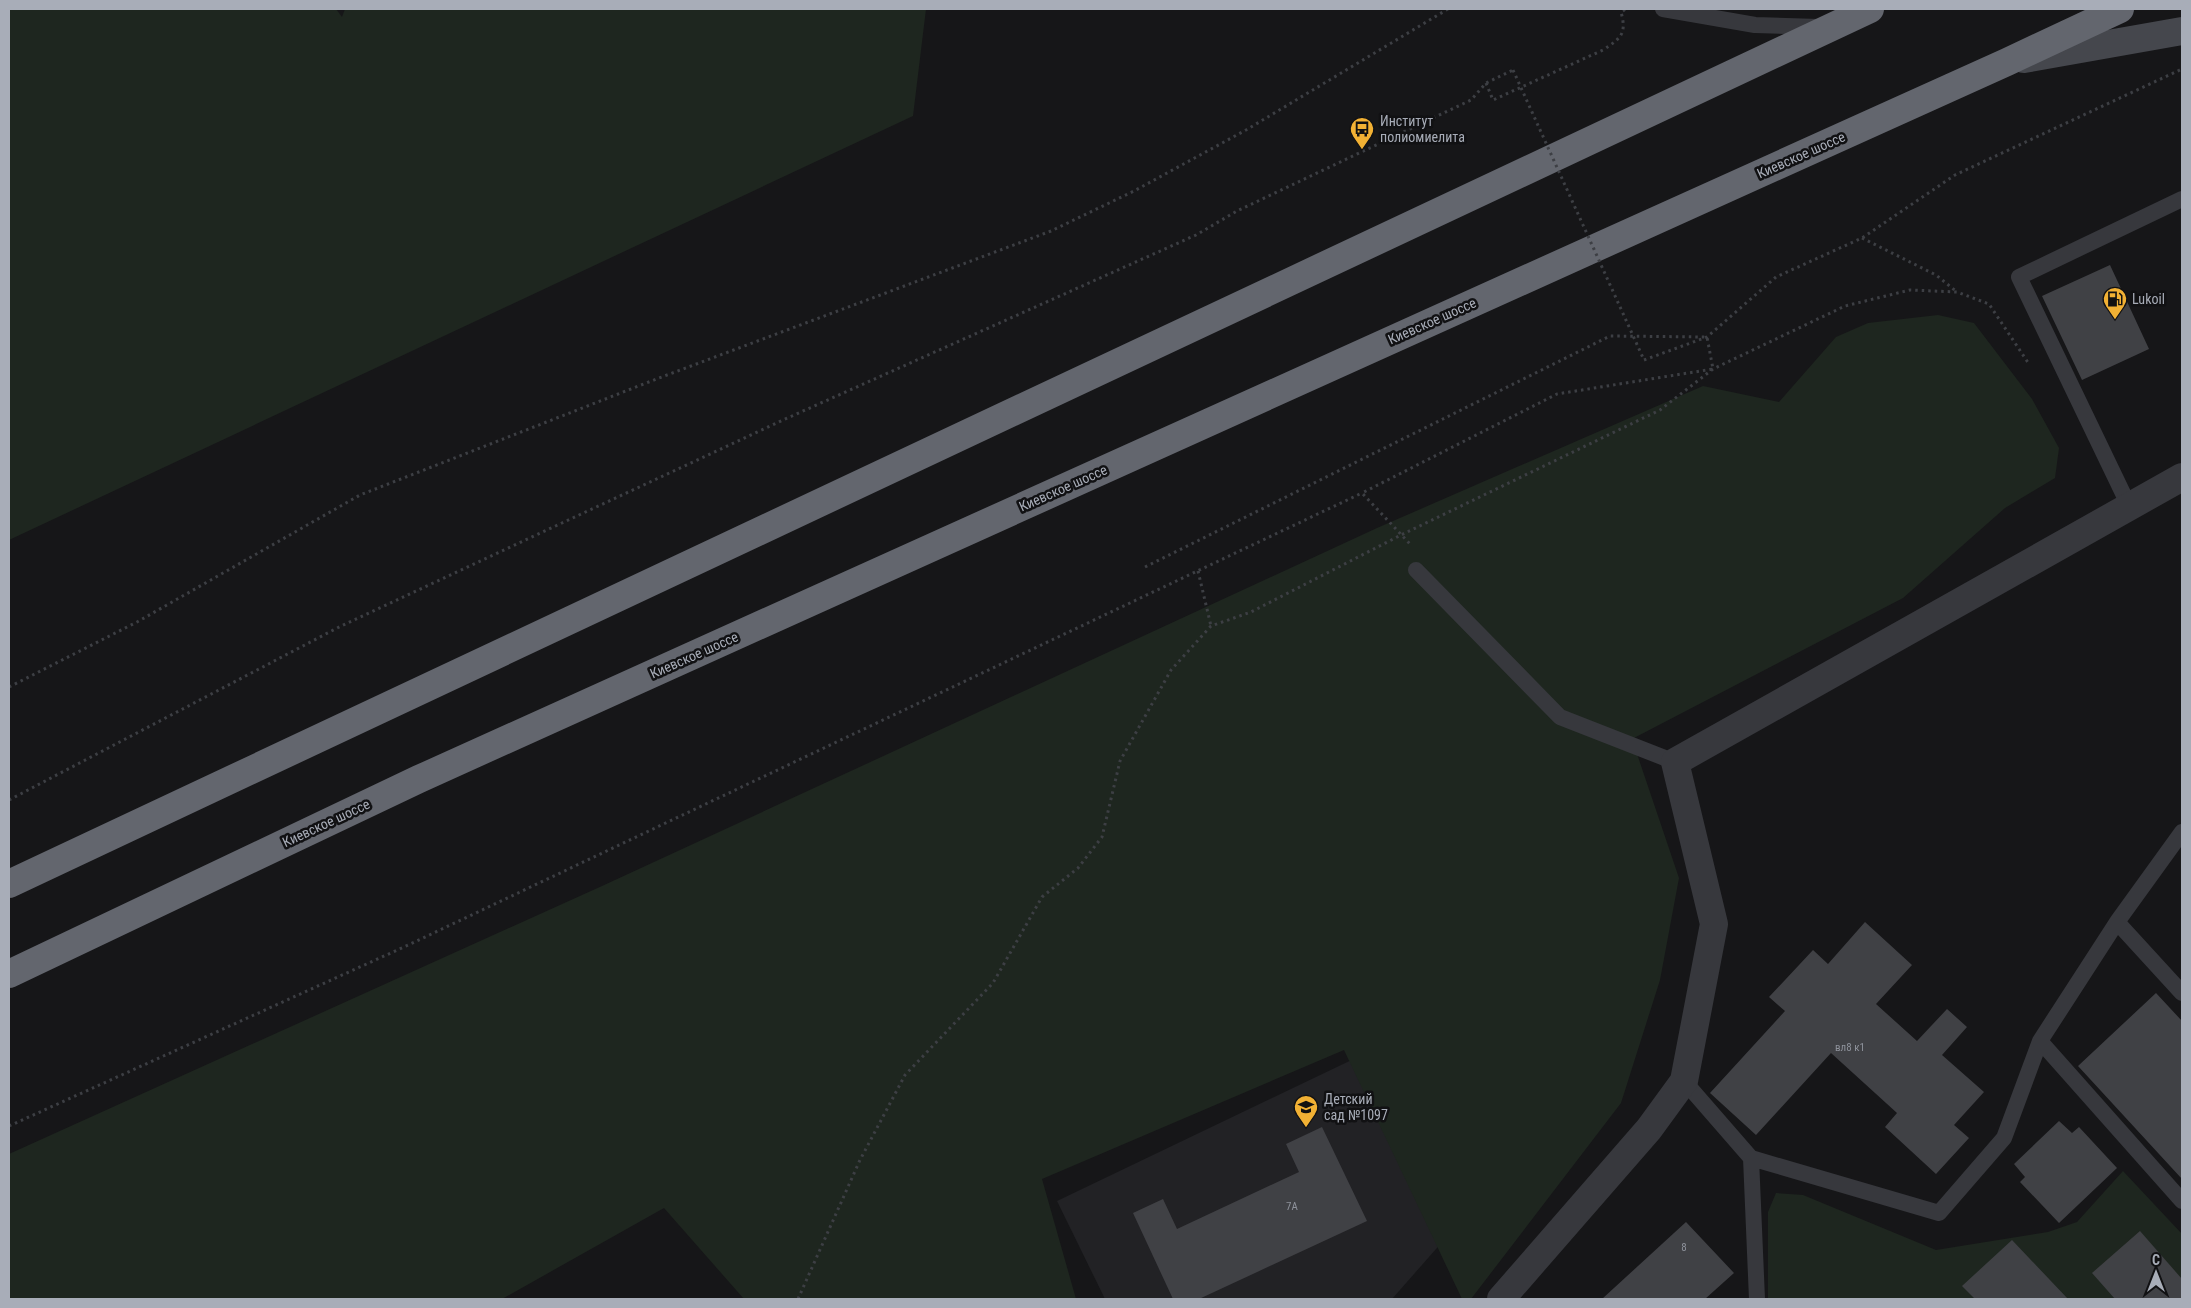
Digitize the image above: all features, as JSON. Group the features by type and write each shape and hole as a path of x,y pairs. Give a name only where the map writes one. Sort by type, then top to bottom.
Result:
{"highway":[{"path":"9,884 1870,9"},
{"name":"Киевское шоссе","path":"9,974 428,775 2007,62 2120,9"}],"street":[{"path":"2007,62 2182,31"},
{"path":"1500,1299 1650,1129 1684,1081 1714,924 1675,762 2130,508 2182,477"}],"lane":[{"path":"1663,9 1669,12 1755,26 1813,28 1840,23"},
{"path":"2130,508 2019,276 2182,199"},
{"path":"1416,570 1560,717 1675,762"},
{"path":"1684,1081 1751,1158 1939,1213 2004,1138 2040,1041 2117,922 2182,832"},
{"path":"2117,922 2182,993"},
{"path":"2040,1041 2182,1201"},
{"path":"1751,1158 1757,1299"}],"path":[{"path":"9,686 137,622 360,495 659,378 1051,231 1134,191 1254,126 1448,9"},
{"path":"1486,84 1493,100 1603,50 1619,39 1622,34 1624,25 1621,12 1626,9"},
{"path":"9,800 341,626 774,424 1196,235 1237,211 1362,150 1471,100 1486,84 1513,70 1644,360 1707,337 1776,276 1862,238 1955,175 2182,69"},
{"path":"1862,238 1936,275 1957,292"},
{"path":"798,1299 860,1160 905,1075 993,983 1042,897 1078,868 1102,837 1120,761 1171,670 1211,626 1251,612 1401,535 1660,410 1714,369 1846,306 1910,290 1957,292 1989,304 2033,370"},
{"path":"1145,567 1610,336 1707,337"},
{"path":"1707,337 1714,369"},
{"path":"9,1126 404,947 1362,493 1557,394 1714,369"},
{"path":"1362,493 1414,549"},
{"path":"1198,571 1211,626"}],"shaded area":[{"path":"9,9 336,9 342,17 345,9 926,9 913,116 9,540"},
{"path":"1938,315 1974,323 2032,399 2059,448 2055,478 2005,508 1903,598 1632,739 1679,878 1660,980 1621,1103 1471,1299 1462,1299 1344,1050 1042,1179 1076,1299 744,1299 664,1208 502,1299 9,1299 9,1154 602,886 1377,528 1703,386 1779,402 1836,337 1868,323"},
{"name":"Детский сад №1097","path":"1362,1055 1458,1224 1392,1299 1105,1299 1057,1201"},
{"path":"2123,1171 2182,1234 2182,1299 1768,1299 1768,1212 1776,1193 1803,1195 1936,1250 2048,1232 2077,1222"}],"building":[{"path":"2110,265 2149,349 2082,380 2042,296"},
{"path":"1865,922 1912,965 1876,1004 1917,1041 1947,1009 1967,1027 1942,1055 1984,1092 1954,1125 1969,1138 1936,1174 1885,1127 1897,1113 1831,1053 1756,1135 1710,1093 1785,1011 1769,997 1813,950 1828,964"},
{"path":"2156,993 2182,1021 2182,1179 2078,1066"},
{"path":"2059,1121 2072,1133 2079,1127 2117,1168 2059,1223 2020,1182 2025,1177 2014,1164"},
{"path":"1322,1127 1367,1221 1199,1299 1173,1299 1133,1213 1163,1199 1177,1229 1299,1172 1286,1144"},
{"path":"1686,1222 1734,1273 1705,1299 1602,1299"},
{"path":"2140,1231 2182,1279 2182,1299 2115,1299 2092,1273"},
{"path":"2012,1240 2068,1299 1975,1299 1962,1286"}],"place":[{"name":"Институт полиомиелита","path":"1362,150"},
{"name":"Lukoil","path":"2115,320"},
{"name":"Детский сад №1097","path":"1306,1128"}]}
